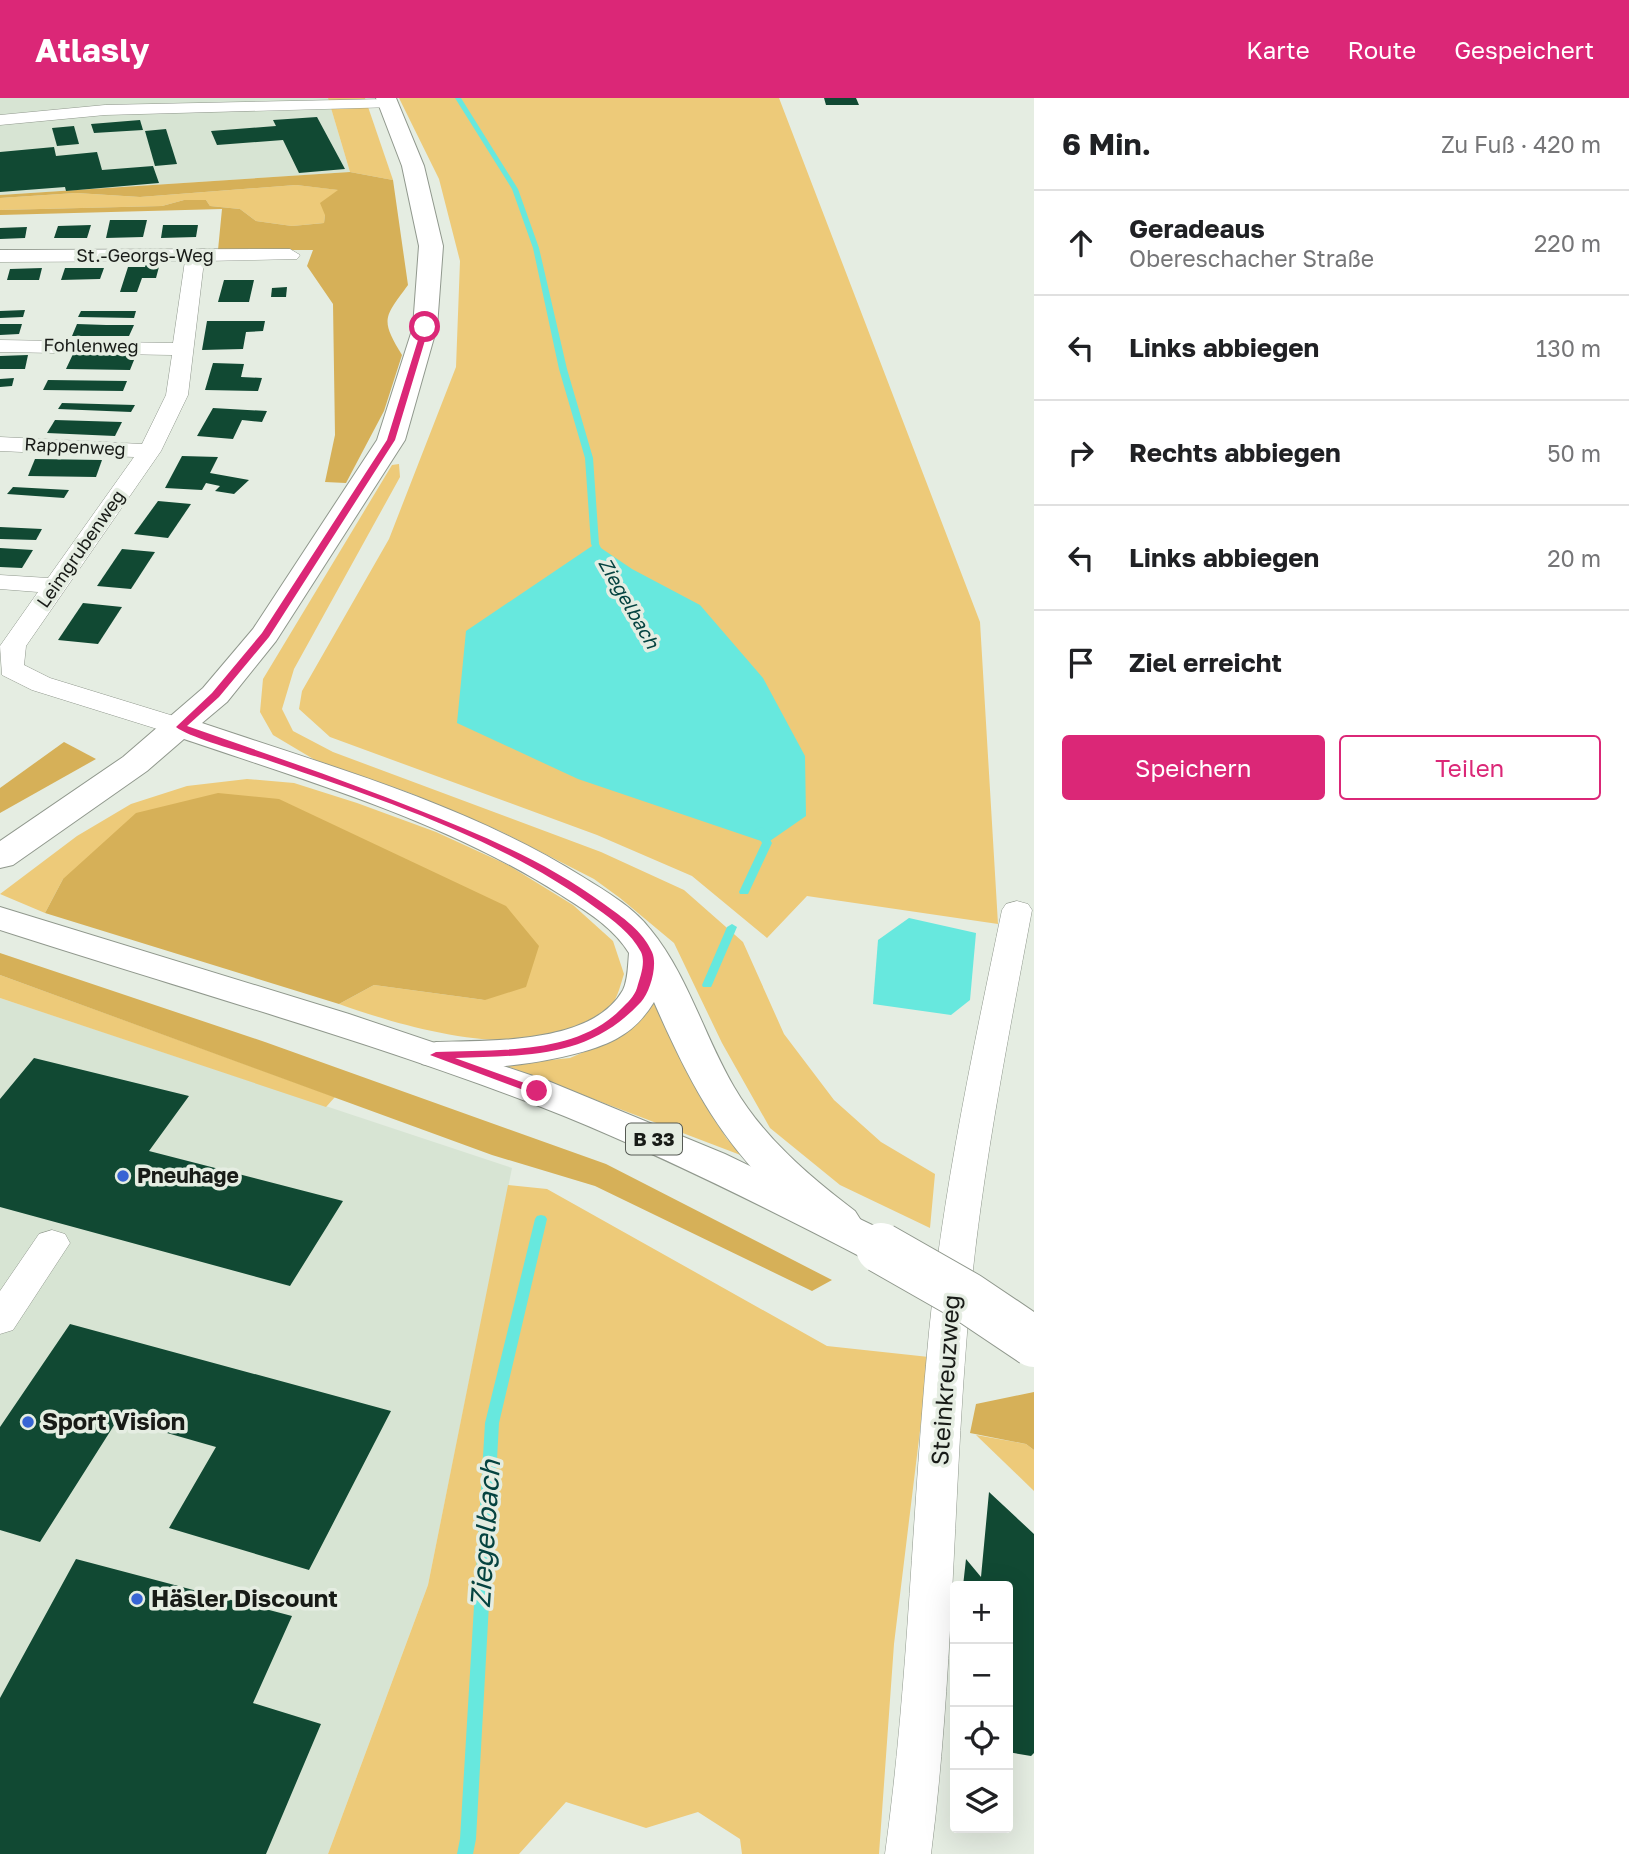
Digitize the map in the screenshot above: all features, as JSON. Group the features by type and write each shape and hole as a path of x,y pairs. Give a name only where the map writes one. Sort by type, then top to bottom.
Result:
{"main road":[{"path":"0,857 135,764 215,695 265,635 391,440 425,327 430,246 413,166 387,101"},
{"path":"180,727 425,814 528,860 569,883 611,912 640,941 648,953 703,1067 739,1125 792,1184 873,1244"},
{"name":"B 33","path":"0,918 436,1055 639,1132 738,1177 873,1244 967,1297 1034,1342"},
{"path":"436,1055 534,1051 579,1040 599,1031 616,1021 640,996 646,982 648,953"}],"street":[{"path":"0,120 104,104 387,101"},
{"name":"St.-Georgs-Weg","path":"0,256 290,255"},
{"name":"Leimgrubenweg","path":"180,727 41,684 11,669 13,646 150,451 177,395 195,256"},
{"name":"Fohlenweg","path":"0,346 182,349"},
{"name":"Rappenweg","path":"0,444 150,451"},
{"path":"0,582 55,586"},
{"name":"Steinkreuzweg","path":"908,1854 920,1769 948,1332 965,1183 1017,910"},
{"path":"0,1320 52,1243"}],"shaded area":[{"path":"0,98 328,98 350,172 0,195"},
{"path":"328,98 365,98 393,180 350,172"},
{"path":"399,98 779,98 980,622 998,924 807,896 767,938 692,876 597,835 330,737 299,709 302,691 389,539 456,367 460,261 439,179"},
{"path":"350,172 393,180 408,285 388,319 390,334 402,355 384,411 346,483 325,482 335,435 333,304 307,266 313,250 218,250 222,209 0,215 0,210 162,206 184,200 206,200 210,206 240,209 256,221 292,226 324,223 325,215 320,203 338,190 296,185 140,197 76,193 0,198 0,195"},
{"path":"296,185 339,190 325,215 324,223 292,226 256,221 240,209 210,206 206,200 184,200 162,206 0,210 0,198 76,193 140,197"},
{"path":"399,464 400,477 294,669 282,709 293,731 333,752 601,852 684,890 743,942 784,1034 834,1100 881,1142 935,1174 930,1228 840,1185 770,1128 722,1043 674,943 620,898 594,879 500,831 410,793 315,760 273,735 260,712 263,679 392,465"},
{"path":"64,742 96,759 0,813 0,788"},
{"path":"247,779 294,783 357,803 436,832 508,865 573,905 613,941 624,974 614,1001 595,1017 568,1031 538,1039 468,1038 399,1023 339,1004 374,985 485,1000 63,879 45,913 0,894 77,836 131,804 187,786"},
{"path":"218,793 279,799 506,906 539,946 526,987 485,1000 374,985 339,1004 45,913 63,879 136,813"},
{"path":"0,953 265,1042 606,1164 832,1280 812,1291 595,1186 492,1155 0,975"},
{"path":"0,975 335,1097 326,1107 0,998"},
{"path":"656,987 700,1097 727,1139 751,1159 504,1065 570,1058 609,1041"},
{"path":"0,998 512,1168 428,1585 328,1854 0,1854"},
{"path":"508,1185 547,1189 827,1346 929,1357 894,1644 879,1854 742,1854 740,1839 698,1812 646,1828 566,1802 519,1854 328,1854 428,1585"},
{"path":"1034,1392 1034,1450 1026,1444 970,1433 976,1404"},
{"path":"976,1435 1026,1444 1034,1450 1034,1491"}],"water":[{"path":"595,544 632,569 700,605 763,678 805,756 806,816 767,843 578,779 457,723 466,631"},
{"path":"909,918 976,933 970,1000 951,1015 873,1004 878,940"}],"building":[{"path":"824,98 856,98 859,105 826,105"},
{"path":"317,117 345,169 299,173 283,140 217,145 211,131 276,126 273,120"},
{"path":"140,120 143,130 94,133 91,124"},
{"path":"74,126 79,144 57,146 52,128"},
{"path":"166,129 177,164 155,166 145,131"},
{"path":"54,147 56,156 97,152 102,170 153,166 159,183 66,191 65,187 0,192 0,152"},
{"path":"110,220 147,220 143,237 106,238"},
{"path":"91,225 87,238 54,238 58,226"},
{"path":"163,225 198,225 196,237 161,238"},
{"path":"27,227 25,238 0,239 0,228"},
{"path":"146,263 160,263 156,278 142,278 137,292 120,292 128,267 145,267"},
{"path":"42,268 39,280 7,280 10,269"},
{"path":"65,268 104,268 100,279 61,280"},
{"path":"224,280 254,280 249,302 218,302"},
{"path":"287,287 286,297 271,297 272,288"},
{"path":"25,310 23,317 0,318 0,311"},
{"path":"81,311 136,311 134,318 78,317"},
{"path":"207,321 265,321 263,331 246,332 243,349 202,350"},
{"path":"0,324 22,324 19,334 0,335"},
{"path":"77,324 134,325 129,336 72,336"},
{"path":"73,354 136,355 130,370 66,369"},
{"path":"28,355 25,369 0,369 0,356"},
{"path":"213,363 244,364 241,377 262,378 258,391 205,390"},
{"path":"14,378 12,386 0,387 0,379"},
{"path":"48,380 127,381 123,391 43,390"},
{"path":"62,403 135,405 131,412 58,409"},
{"path":"213,408 267,411 262,422 242,420 233,439 197,436"},
{"path":"55,420 122,422 115,436 47,433"},
{"path":"182,456 218,457 210,473 249,480 234,494 215,491 220,486 206,483 202,490 165,488"},
{"path":"35,459 102,460 96,477 28,476"},
{"path":"13,487 69,490 64,498 7,494"},
{"path":"158,501 191,504 168,538 134,534"},
{"path":"0,527 42,529 36,540 0,539"},
{"path":"0,548 33,550 22,568 0,567"},
{"path":"122,549 155,552 131,589 97,586"},
{"path":"83,603 122,607 98,644 58,640"},
{"name":"Pneuhage","path":"34,1058 189,1096 149,1151 343,1201 290,1286 0,1207 0,1099"},
{"path":"70,1324 391,1411 309,1570 169,1528 216,1447 118,1419 40,1542 0,1530 0,1427"},
{"path":"989,1492 1034,1534 1034,1753 1031,1756 1013,1753 1013,1581 964,1581 966,1559 981,1577"},
{"path":"76,1559 292,1616 253,1703 321,1724 266,1854 0,1854 0,1698"}],"waterway":[{"name":"Ziegelbach","path":"458,98 515,189 536,248 563,369 589,458 595,544 601,556"},
{"name":"Ziegelbach","path":"744,892 767,843 760,830"},
{"name":"Ziegelbach","path":"707,985 732,927"},
{"name":"Ziegelbach","path":"465,1854 492,1423 541,1219"}],"place":[{"name":"Pneuhage","path":"123,1176"},
{"name":"Sport Vision","path":"28,1422"},
{"name":"Häsler Discount","path":"137,1599"}],"route":[{"path":"425,327 391,440 265,635 215,695 180,727 336,781 488,841 569,883 626,924 648,953 649,967 640,996 616,1021 579,1040 534,1051 436,1055 537,1091"}]}
